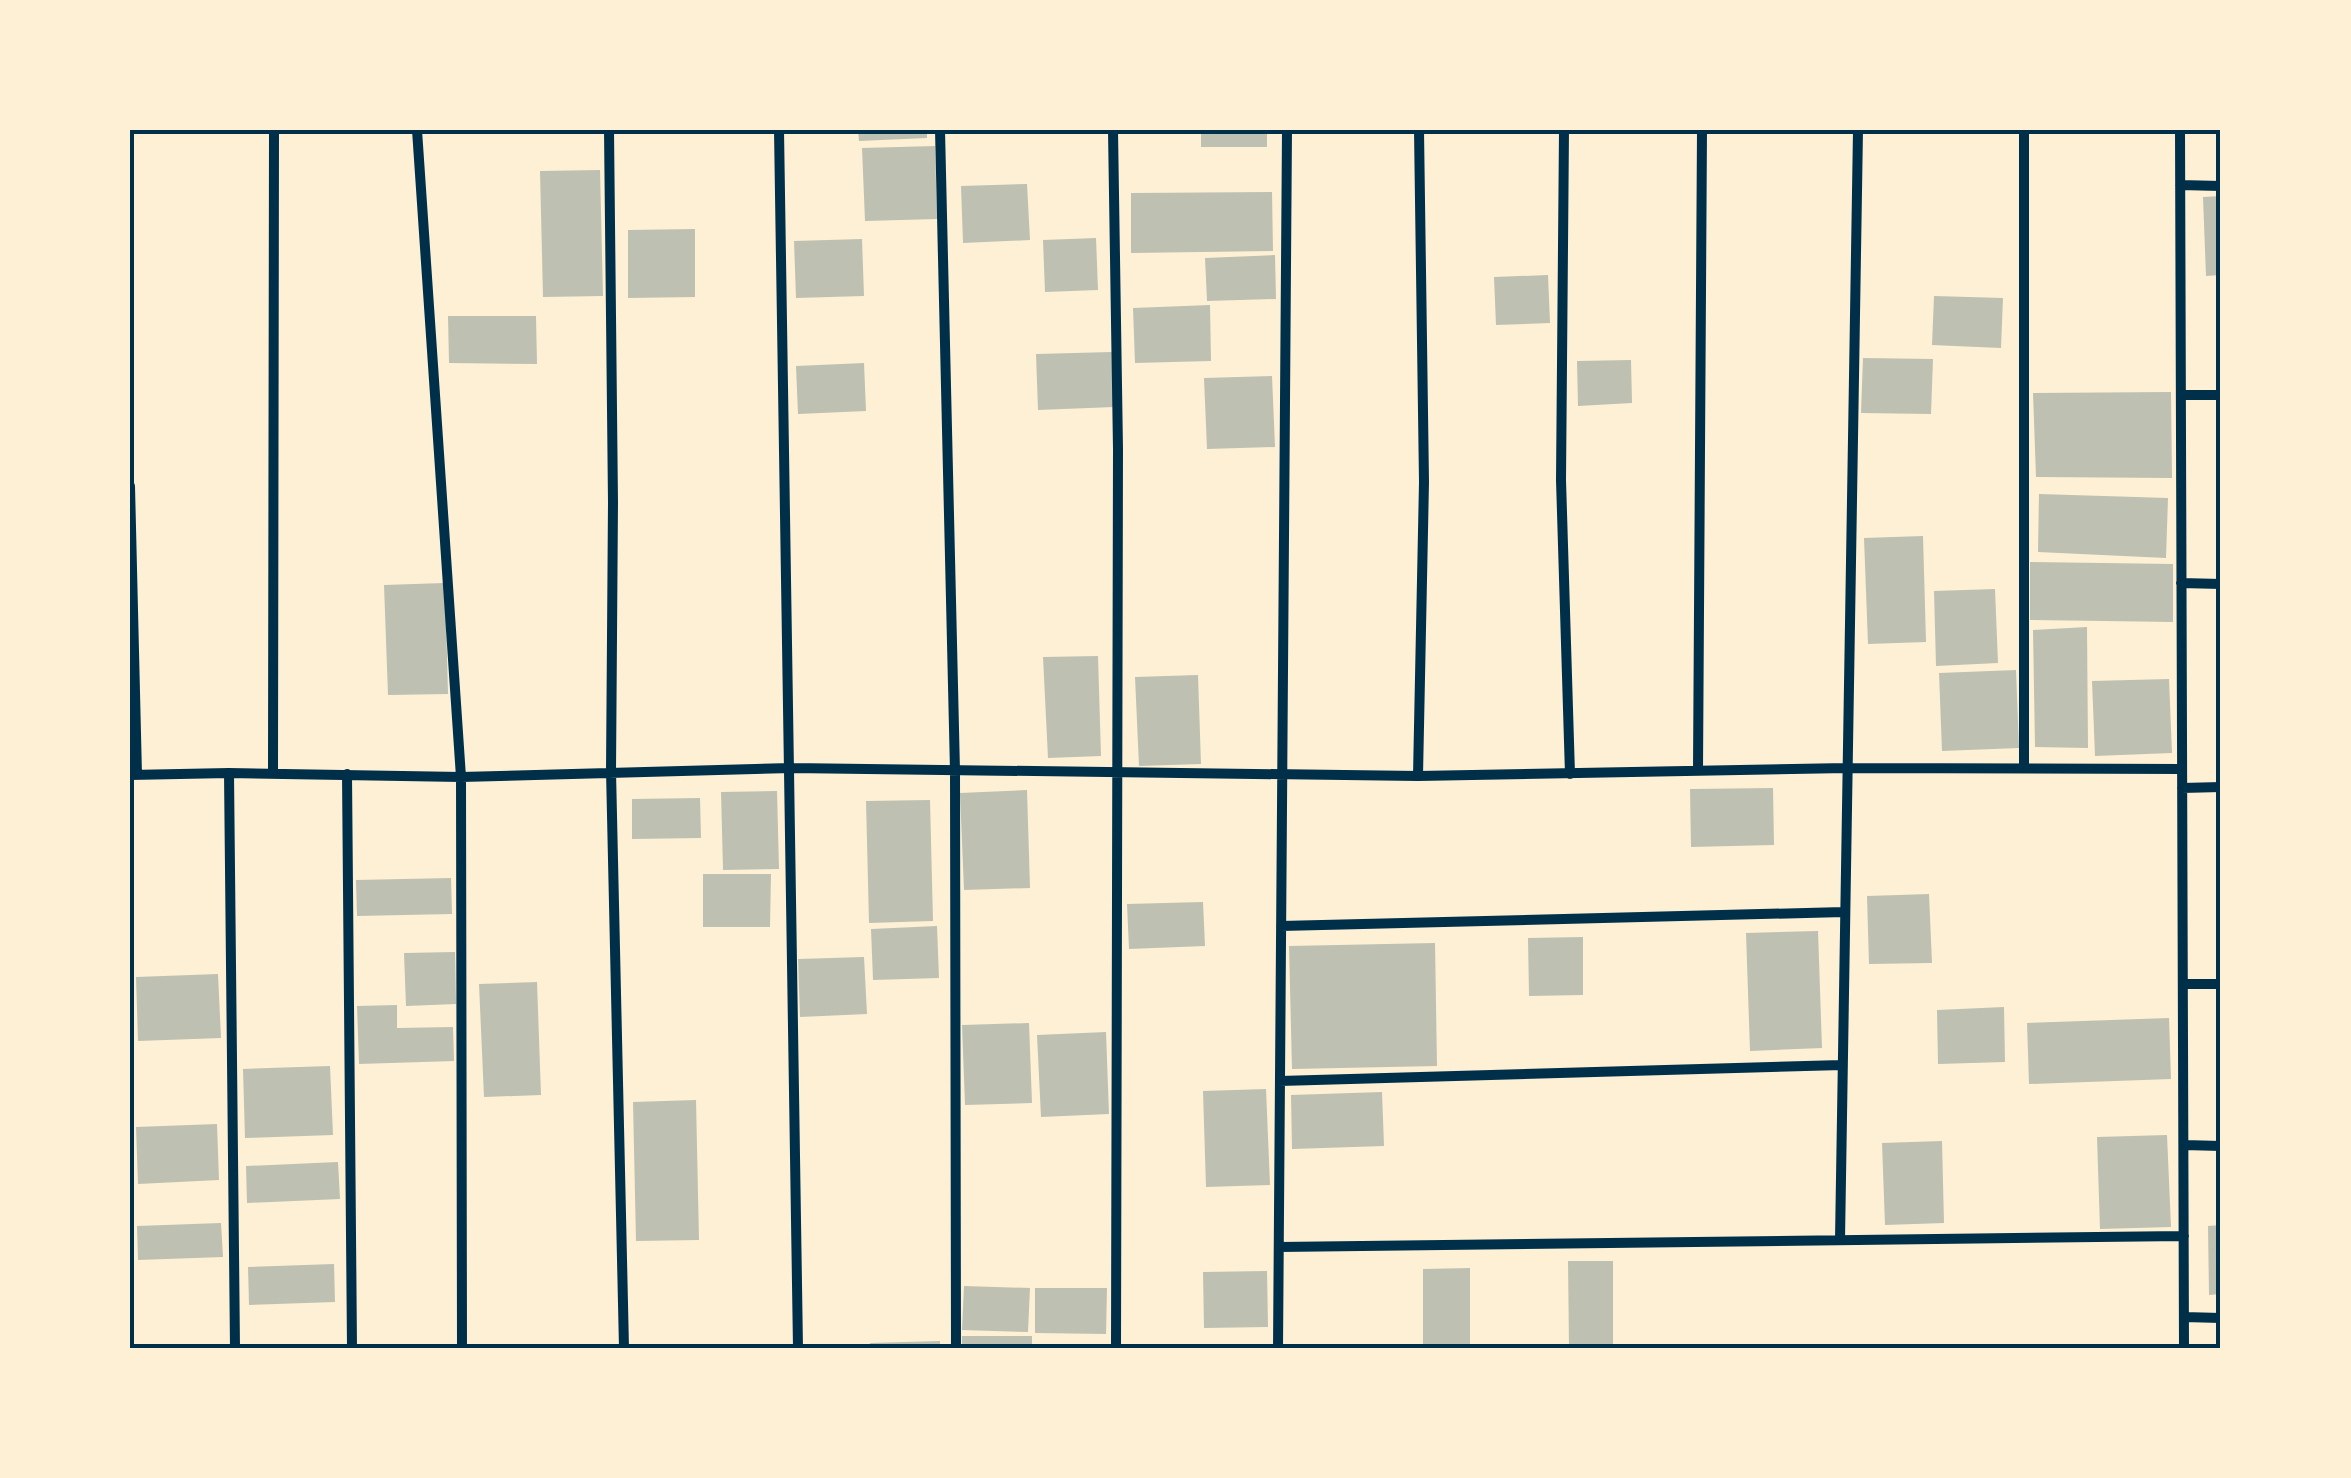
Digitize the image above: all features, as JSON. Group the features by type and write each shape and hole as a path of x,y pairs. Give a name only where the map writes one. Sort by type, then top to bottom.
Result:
{"street":[{"path":"273,773 274,130"},
{"path":"417,130 461,777 462,1348"},
{"path":"610,130 610,771 624,1348"},
{"path":"779,130 798,1348"},
{"path":"940,130 954,772 956,1348"},
{"path":"1113,130 1118,449 1116,1348"},
{"path":"1278,1348 1287,130"},
{"path":"1418,776 1424,482 1420,130"},
{"path":"1564,130 1562,480 1570,774"},
{"path":"1698,771 1702,130"},
{"path":"1840,1240 1858,130"},
{"path":"2024,130 2024,768"},
{"path":"2180,130 2184,1348"},
{"path":"2180,185 2221,186"},
{"path":"2181,395 2221,395"},
{"path":"130,486 134,775 229,772 461,777 791,768 1418,776 1846,768 2182,768"},
{"path":"2181,584 2221,584"},
{"path":"229,772 235,1348"},
{"path":"347,774 352,1348"},
{"path":"2182,788 2221,787"},
{"path":"1281,926 1844,912"},
{"path":"2183,984 2221,984"},
{"path":"1280,1081 1842,1065"},
{"path":"2184,1146 2221,1146"},
{"path":"1279,1247 2184,1236"},
{"path":"2184,1318 2221,1318"}],"building":[{"path":"858,130 927,130 927,138 859,141"},
{"path":"1201,130 1267,130 1267,147 1201,147"},
{"path":"935,146 937,219 865,221 862,148"},
{"path":"600,170 603,296 543,297 540,171"},
{"path":"1027,184 1030,240 963,243 961,186"},
{"path":"1272,192 1273,251 1131,253 1131,193"},
{"path":"2221,196 2221,275 2206,276 2203,197"},
{"path":"695,229 695,297 628,298 628,230"},
{"path":"1096,238 1098,290 1045,292 1043,240"},
{"path":"862,239 864,296 796,298 794,241"},
{"path":"1275,255 1276,299 1207,301 1205,258"},
{"path":"1548,275 1550,323 1496,325 1494,277"},
{"path":"1934,296 2003,298 2001,348 1932,345"},
{"path":"1210,305 1211,361 1135,363 1133,308"},
{"path":"448,316 536,316 537,364 449,363"},
{"path":"1112,352 1114,407 1038,410 1036,354"},
{"path":"1863,358 1933,359 1931,414 1861,413"},
{"path":"1631,360 1632,403 1578,406 1577,361"},
{"path":"864,363 866,411 798,414 796,366"},
{"path":"1272,376 1275,447 1207,449 1204,378"},
{"path":"2171,392 2172,478 2036,477 2033,393"},
{"path":"2039,494 2168,498 2166,558 2038,552"},
{"path":"1923,536 1926,642 1868,644 1864,538"},
{"path":"2030,562 2173,564 2173,622 2030,620"},
{"path":"445,583 448,694 388,695 384,585"},
{"path":"1995,589 1998,663 1936,666 1934,591"},
{"path":"2087,627 2088,748 2035,747 2033,630"},
{"path":"1098,656 1101,756 1048,758 1043,657"},
{"path":"2016,670 2019,748 1942,751 1939,673"},
{"path":"1198,675 1201,764 1139,766 1135,677"},
{"path":"2169,679 2172,753 2095,756 2092,681"},
{"path":"1773,788 1774,845 1691,847 1690,789"},
{"path":"1027,790 1030,888 964,890 960,793"},
{"path":"777,791 779,869 723,870 721,792"},
{"path":"700,798 701,838 632,839 632,799"},
{"path":"930,800 933,921 869,923 866,801"},
{"path":"703,874 771,874 770,927 703,927"},
{"path":"451,878 452,914 357,916 356,880"},
{"path":"1929,894 1932,963 1869,964 1867,896"},
{"path":"1203,902 1205,946 1129,949 1127,904"},
{"path":"937,926 939,978 873,980 871,929"},
{"path":"1818,931 1822,1048 1750,1051 1746,933"},
{"path":"1583,937 1583,995 1529,996 1528,938"},
{"path":"1435,943 1437,1066 1292,1069 1289,946"},
{"path":"455,952 456,1004 406,1006 404,953"},
{"path":"864,957 867,1014 800,1017 798,959"},
{"path":"218,974 221,1038 138,1041 136,977"},
{"path":"537,982 541,1095 484,1097 479,984"},
{"path":"397,1005 397,1028 453,1027 454,1061 359,1064 357,1006"},
{"path":"2004,1007 2005,1062 1938,1064 1937,1010"},
{"path":"2169,1018 2171,1079 2029,1084 2027,1023"},
{"path":"1029,1023 1032,1103 965,1105 962,1025"},
{"path":"1106,1032 1109,1114 1041,1117 1037,1035"},
{"path":"330,1066 333,1135 245,1138 243,1069"},
{"path":"1266,1089 1270,1185 1206,1187 1203,1091"},
{"path":"1382,1092 1384,1146 1292,1149 1291,1095"},
{"path":"696,1100 699,1240 636,1241 633,1102"},
{"path":"217,1124 219,1180 138,1184 136,1127"},
{"path":"2167,1135 2171,1227 2100,1229 2097,1137"},
{"path":"1942,1141 1944,1223 1885,1225 1882,1143"},
{"path":"338,1162 340,1199 247,1203 246,1166"},
{"path":"221,1223 223,1257 138,1260 137,1226"},
{"path":"2221,1225 2221,1294 2209,1295 2208,1226"},
{"path":"1568,1261 1613,1261 1613,1348 1569,1348"},
{"path":"334,1264 335,1302 249,1305 248,1267"},
{"path":"1470,1268 1470,1348 1423,1348 1423,1269"},
{"path":"1267,1271 1268,1327 1204,1328 1203,1272"},
{"path":"964,1286 1030,1288 1028,1332 962,1330"},
{"path":"1035,1288 1107,1288 1106,1334 1035,1333"},
{"path":"962,1336 1032,1336 1032,1348 962,1348"},
{"path":"940,1341 940,1348 870,1348 870,1343"}]}
